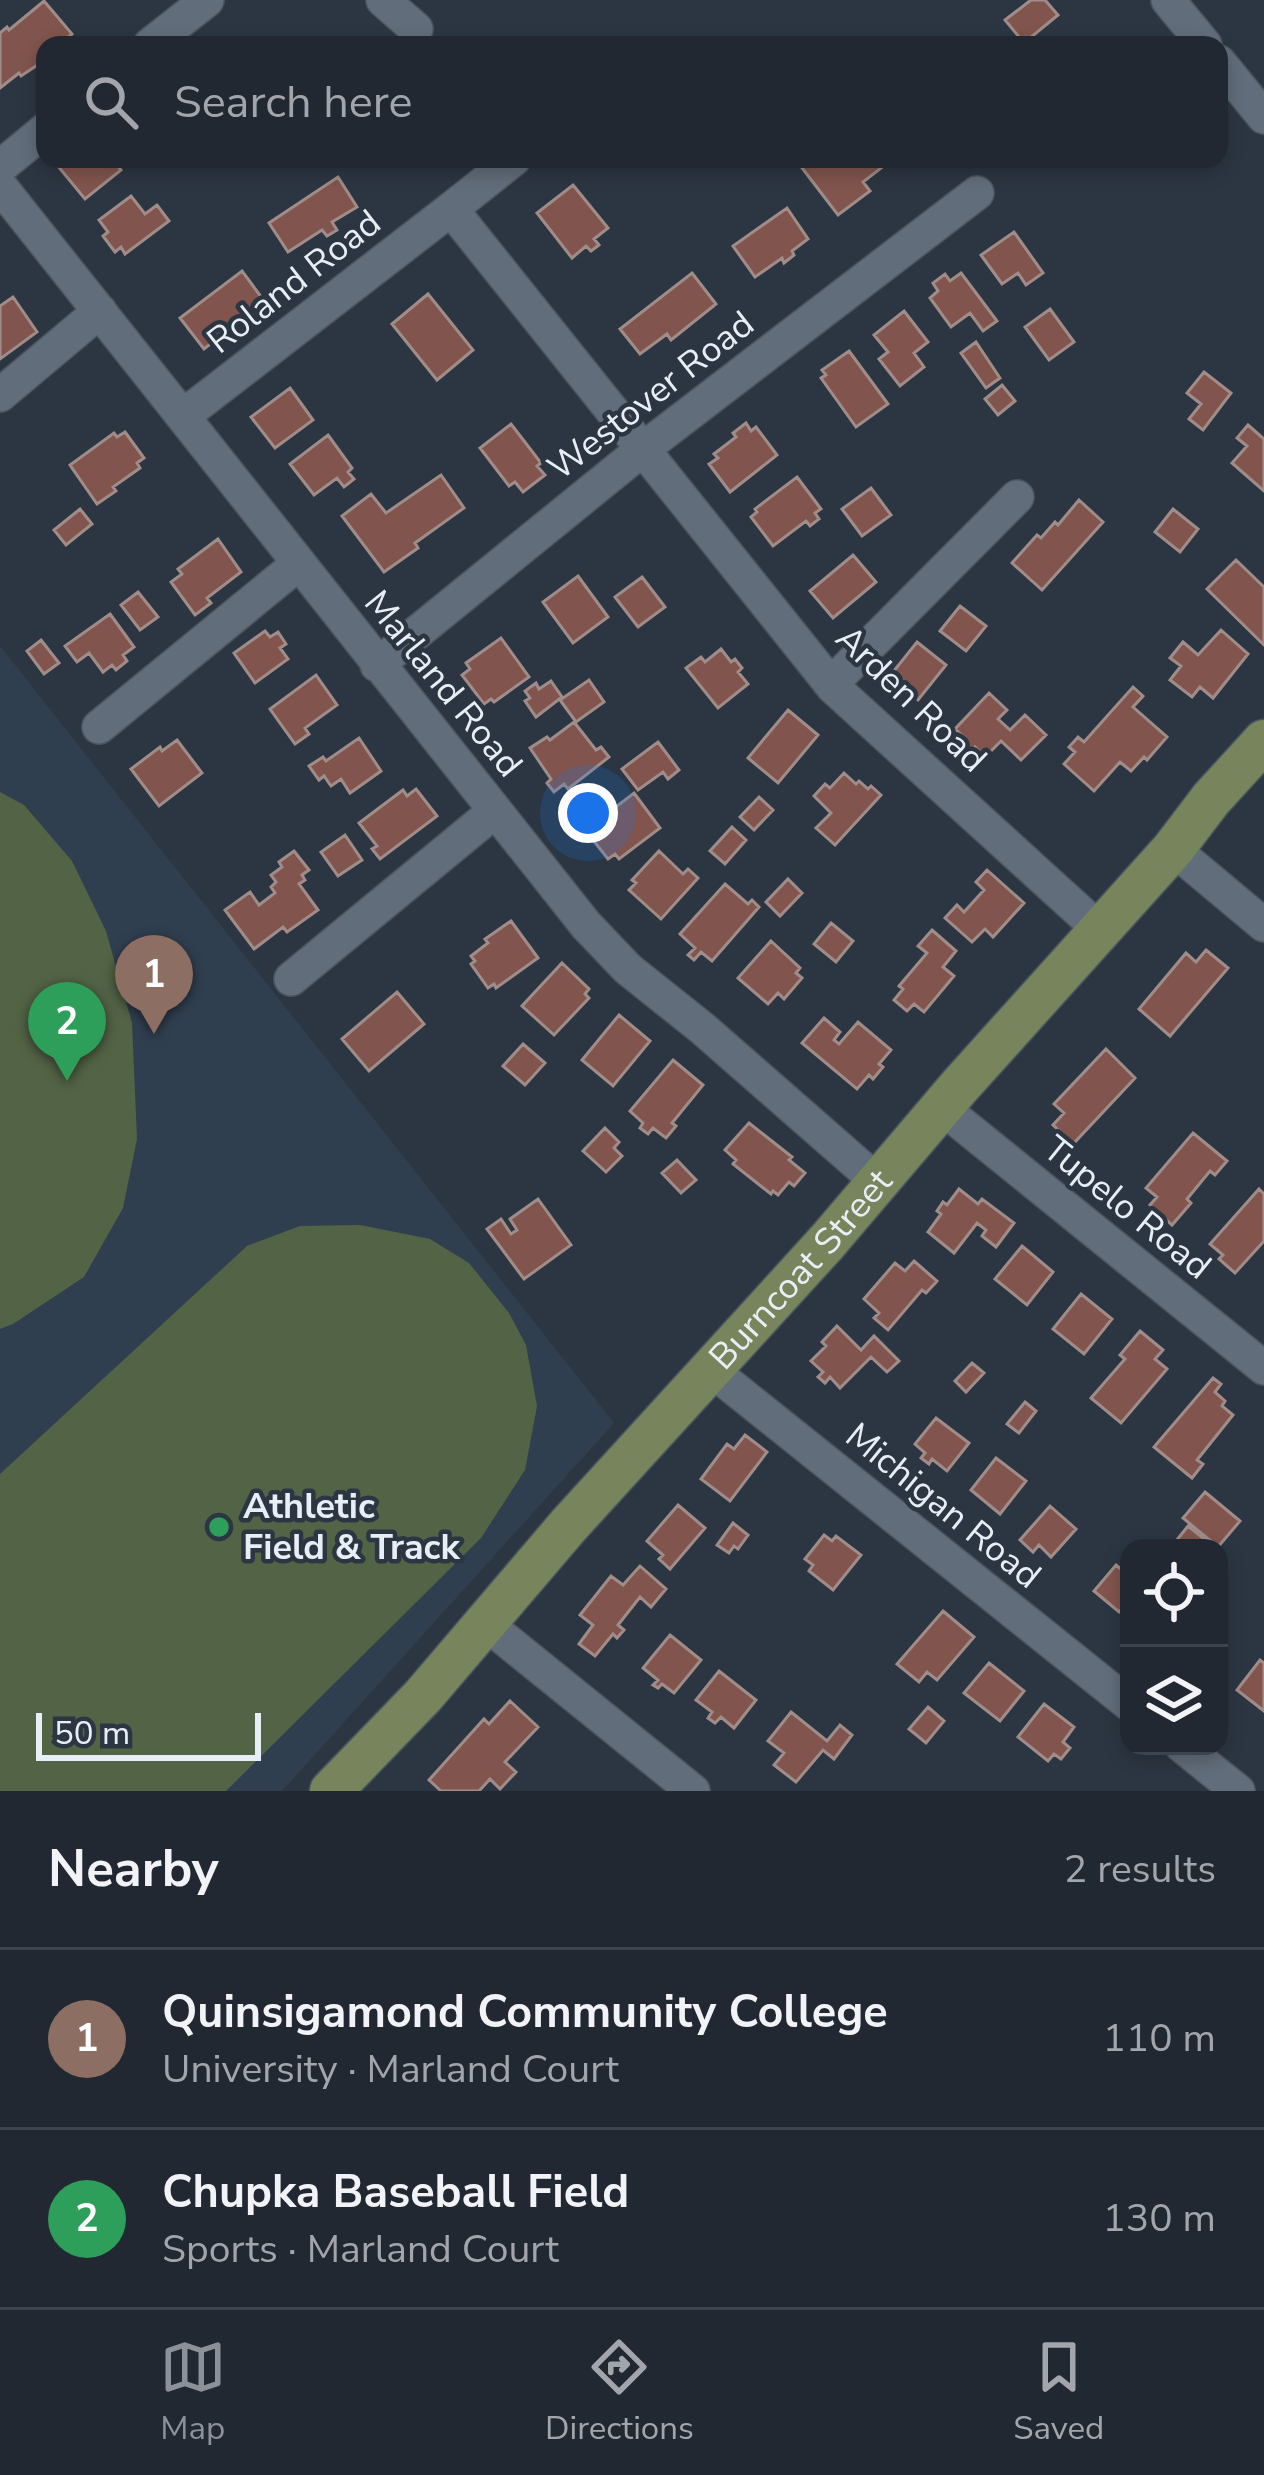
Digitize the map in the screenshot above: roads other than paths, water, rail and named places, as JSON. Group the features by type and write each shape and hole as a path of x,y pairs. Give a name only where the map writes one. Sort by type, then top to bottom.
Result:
{"main road":[{"name":"Burncoat Street","path":"332,1791 423,1696 827,1242 1264,741"}],"street":[{"path":"161,36 207,0"},
{"path":"383,0 416,29"},
{"path":"1168,0 1198,36"},
{"path":"1228,73 1264,118"},
{"path":"0,167 36,137"},
{"name":"Roland Road","path":"183,416 503,168"},
{"name":"Marland Road","path":"0,186 586,925 628,969 878,1182"},
{"name":"Westover Road","path":"377,665 644,449 977,193"},
{"path":"452,209 644,449"},
{"path":"0,395 100,311"},
{"name":"Arden Road","path":"644,449 830,684 1100,930"},
{"path":"830,684 1017,497"},
{"path":"99,727 298,563"},
{"path":"291,979 495,811"},
{"path":"1173,849 1264,925"},
{"name":"Tupelo Road","path":"941,1107 1264,1367"},
{"name":"Michigan Road","path":"710,1369 1120,1697"},
{"path":"485,1623 693,1791"},
{"path":"1193,1755 1238,1791"}],"place":[{"name":"Quinsigamond Community College","path":"154,1034"},
{"name":"Chupka Baseball Field","path":"67,1081"},
{"name":"Athletic Field & Track","path":"219,1527"}]}
